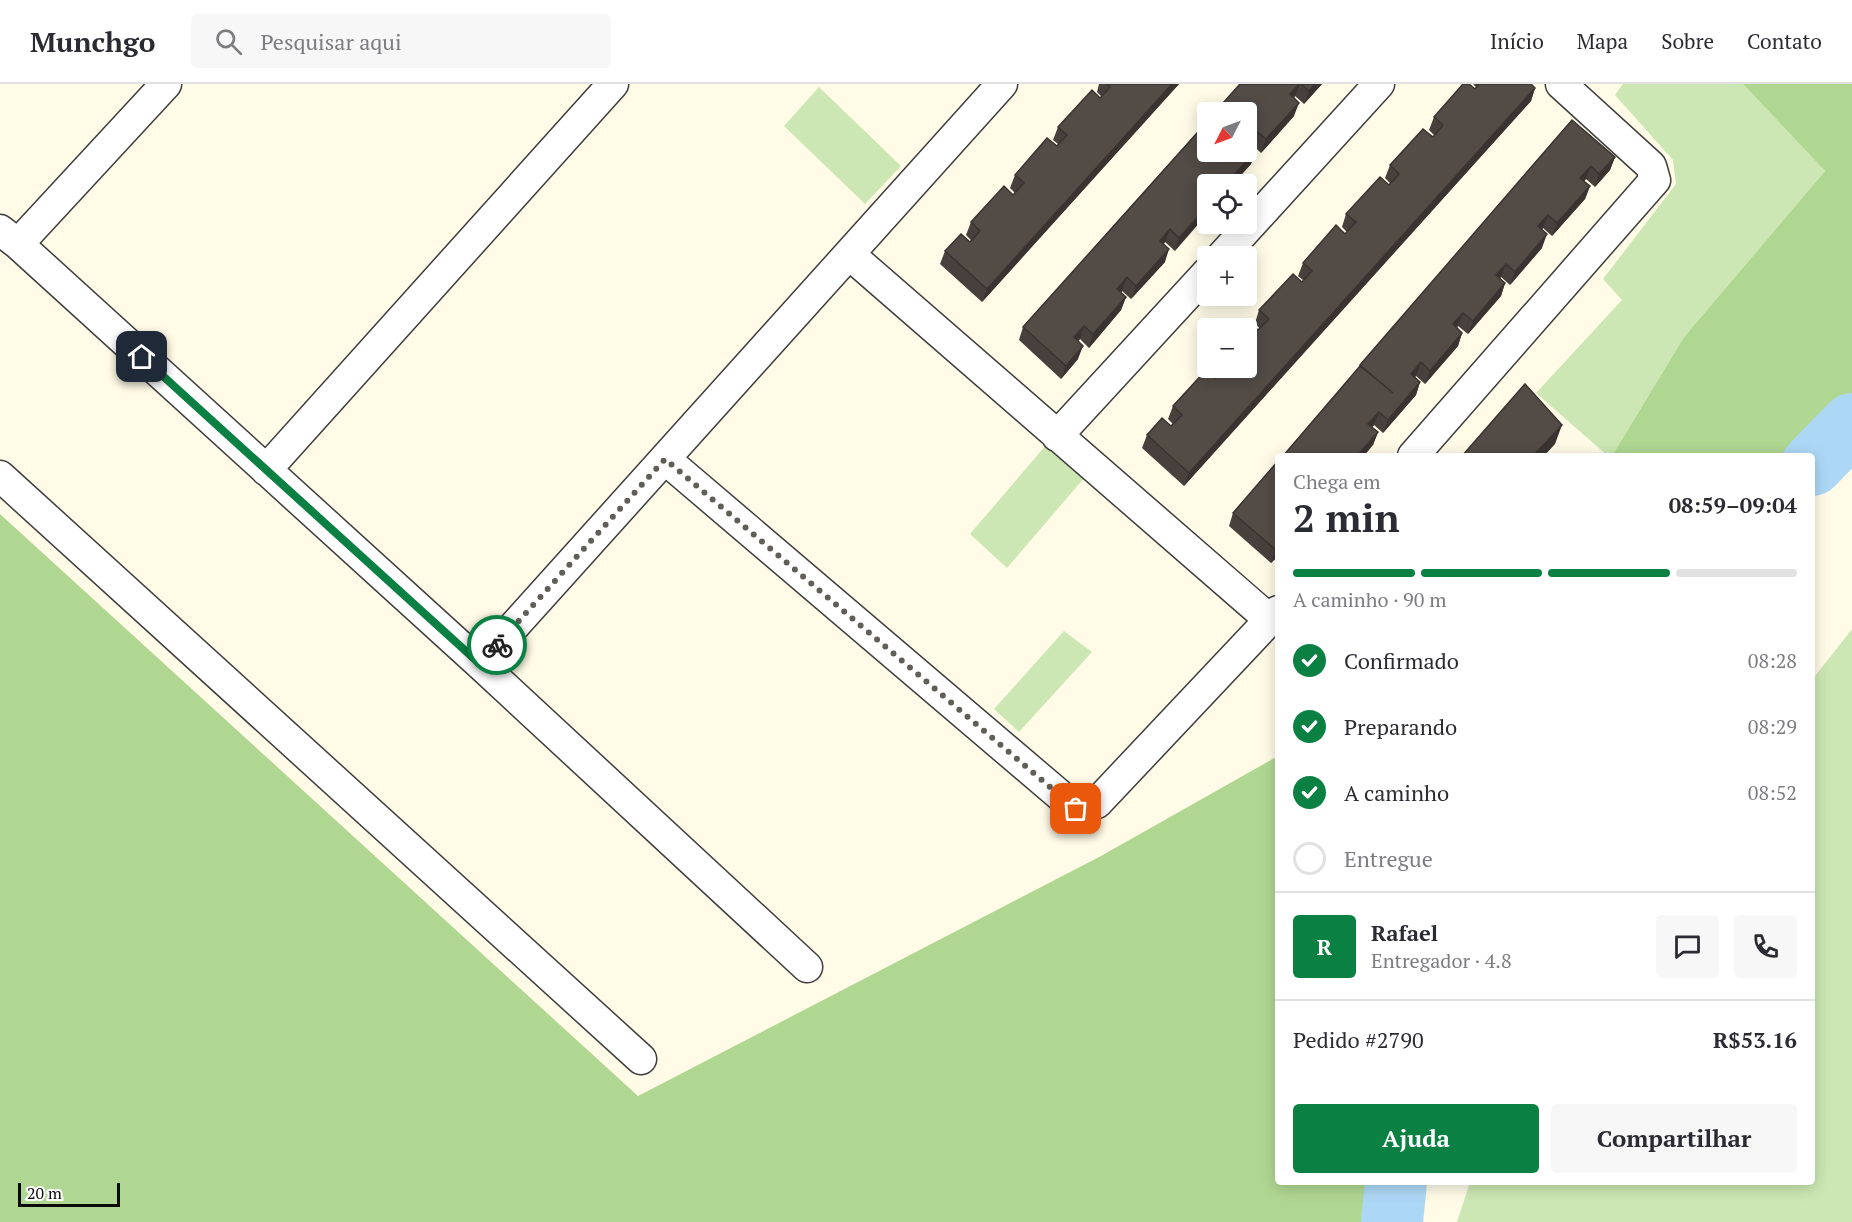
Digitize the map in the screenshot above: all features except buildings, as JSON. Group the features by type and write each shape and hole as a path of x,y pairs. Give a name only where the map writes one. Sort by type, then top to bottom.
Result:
{"street":[{"path":"166,84 9,237 480,664 807,967"},
{"path":"266,470 613,84"},
{"path":"480,664 1002,84"},
{"path":"1231,246 1379,84"},
{"path":"1416,453 1654,180 1651,166 1561,84"},
{"path":"665,459 1076,809 1096,803 1274,615 1058,436 849,254"},
{"path":"1058,436 1197,284"},
{"path":"0,476 641,1059"}],"green space":[{"path":"1623,84 1743,84 1825,171 1684,337 1614,453 1605,453 1536,393 1622,300 1603,279 1676,184 1673,160 1615,95"},
{"path":"1743,84 1852,84 1852,400 1803,453 1614,453 1684,337 1825,171"},
{"path":"819,87 901,166 865,204 784,126"},
{"path":"1047,444 1085,477 1007,568 970,534"},
{"path":"0,514 638,1096 1101,856 1275,758 1275,1185 1376,1185 1364,1222 0,1222"},
{"path":"1852,629 1852,1222 1457,1222 1469,1185 1815,1185 1815,676"},
{"path":"1064,631 1092,652 1019,732 994,709"}],"waterway":[{"path":"1815,462 1852,424"},
{"path":"1392,1222 1396,1185"}],"way so far":[{"path":"497,645 665,459 1076,809"}],"route":[{"path":"142,357 480,664 497,645"}]}
